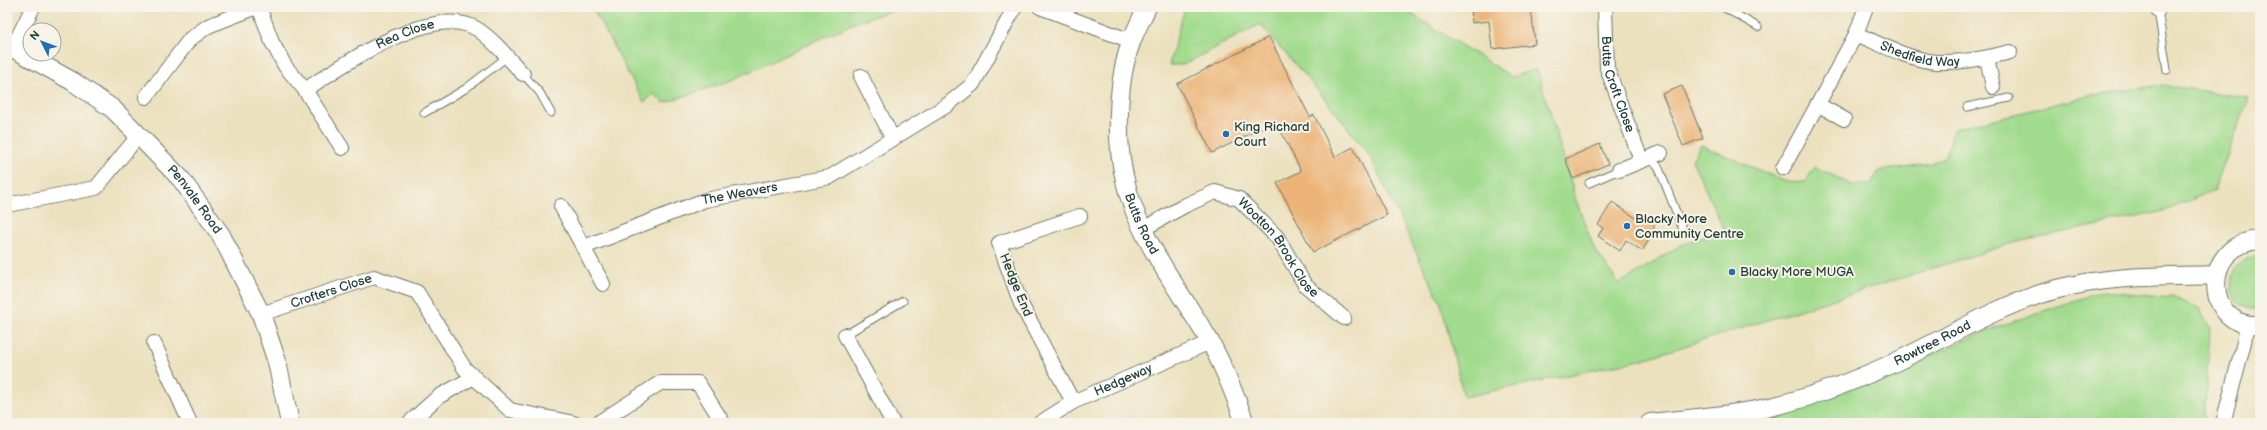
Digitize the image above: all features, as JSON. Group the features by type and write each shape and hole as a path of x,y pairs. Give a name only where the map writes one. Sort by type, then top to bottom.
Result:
{"street":[{"path":"10,46 33,7"},
{"path":"146,97 190,39 208,26 258,7 272,42 285,66 305,90 342,148"},
{"name":"The Weavers","path":"584,247 705,200 830,177 946,106 974,84 1015,7"},
{"path":"1040,7 1131,41"},
{"name":"Butts Road","path":"1147,7 1131,41 1120,93 1118,135 1125,181 1143,229 1210,342 1234,392 1245,423"},
{"name":"Butts Croft Close","path":"1605,7 1607,68 1644,159"},
{"path":"1783,168 1856,34 1866,7"},
{"name":"Rea Close","path":"305,90 354,57 400,36 432,24 458,21 477,29 523,74"},
{"name":"Shedfield Way","path":"1856,34 1906,55 1937,62 1987,58 2010,52"},
{"name":"Penvale Road","path":"10,46 72,81 107,105 139,135 181,179 221,235 261,314 277,362 290,423"},
{"path":"1987,58 1993,87"},
{"path":"861,76 893,139"},
{"path":"1817,104 1844,119"},
{"path":"7,205 96,188 139,135"},
{"path":"1619,170 1661,153"},
{"name":"Wootton Brook Close","path":"1143,229 1186,204 1215,192 1239,199 1277,237 1305,285 1344,318"},
{"path":"561,206 603,284"},
{"name":"Hedge End","path":"1073,402 1021,304 999,243 1080,216"},
{"path":"2223,423 2244,342 2253,325 2232,317 2223,308 2216,293 2216,275 2218,266 2227,253 2238,245 2260,240"},
{"name":"Rowtree Road","path":"1650,423 1729,415 1763,408 1837,386 1890,364 1997,310 2054,290 2114,278 2216,275"},
{"name":"Crofters Close","path":"261,314 374,277 417,292 465,369 510,410 574,423"},
{"path":"844,335 893,423"},
{"name":"Hedgeway","path":"1040,423 1073,402 1210,342"},
{"path":"154,343 190,423"},
{"path":"410,423 438,397 474,377"},
{"path":"598,423 660,383 698,383 723,423"}],"lane":[{"path":"1723,7 1758,27"},
{"path":"2157,8 2167,70"},
{"path":"424,113 465,89 506,57"},
{"path":"523,74 540,93 551,113"},
{"path":"1993,87 1996,101"},
{"path":"1967,107 2009,98"},
{"path":"1644,159 1658,166 1684,232"},
{"path":"1589,184 1619,170"},
{"path":"844,335 903,301"}],"green space":[{"path":"592,7 925,7 887,12 854,23 732,80 664,103 654,94 644,102"},
{"path":"1185,7 1405,7 1410,13 1512,77 1537,69 1577,203 1594,248 1619,284 1681,245 1724,230 1692,160 1701,145 1784,181 1805,182 1815,167 1853,185 1871,184 1879,171 1932,163 1946,156 1954,129 2092,95 2163,85 2249,98 2214,190 2165,211 2013,243 1640,360 1464,397 1441,304 1370,156 1326,100 1260,24 1183,65 1169,65"},
{"path":"2253,256 2260,256 2260,309 2249,308 2240,304 2234,297 2231,288 2235,269 2242,261"},
{"path":"2103,291 2172,297 2199,308 2210,329 2204,423 1740,423 1781,415 1863,385 1996,327"}],"building":[{"path":"1471,7 1531,7 1535,44 1492,49 1489,21 1472,23"},
{"name":"King Richard Court","path":"1269,37 1310,117 1314,115 1335,157 1353,147 1387,215 1313,252 1277,183 1301,171 1276,121 1212,153 1177,84"},
{"path":"1682,86 1703,138 1683,146 1662,94"},
{"path":"1600,144 1608,164 1573,179 1565,159"},
{"name":"Blacky More Community Centre","path":"1612,202 1639,220 1641,216 1654,224 1654,232 1642,251 1626,240 1620,251 1598,236 1603,228 1598,225"}],"place":[{"name":"King Richard Court","path":"1226,134"},
{"name":"Blacky More Community Centre","path":"1627,226"},
{"name":"Blacky More MUGA","path":"1732,272"}]}
